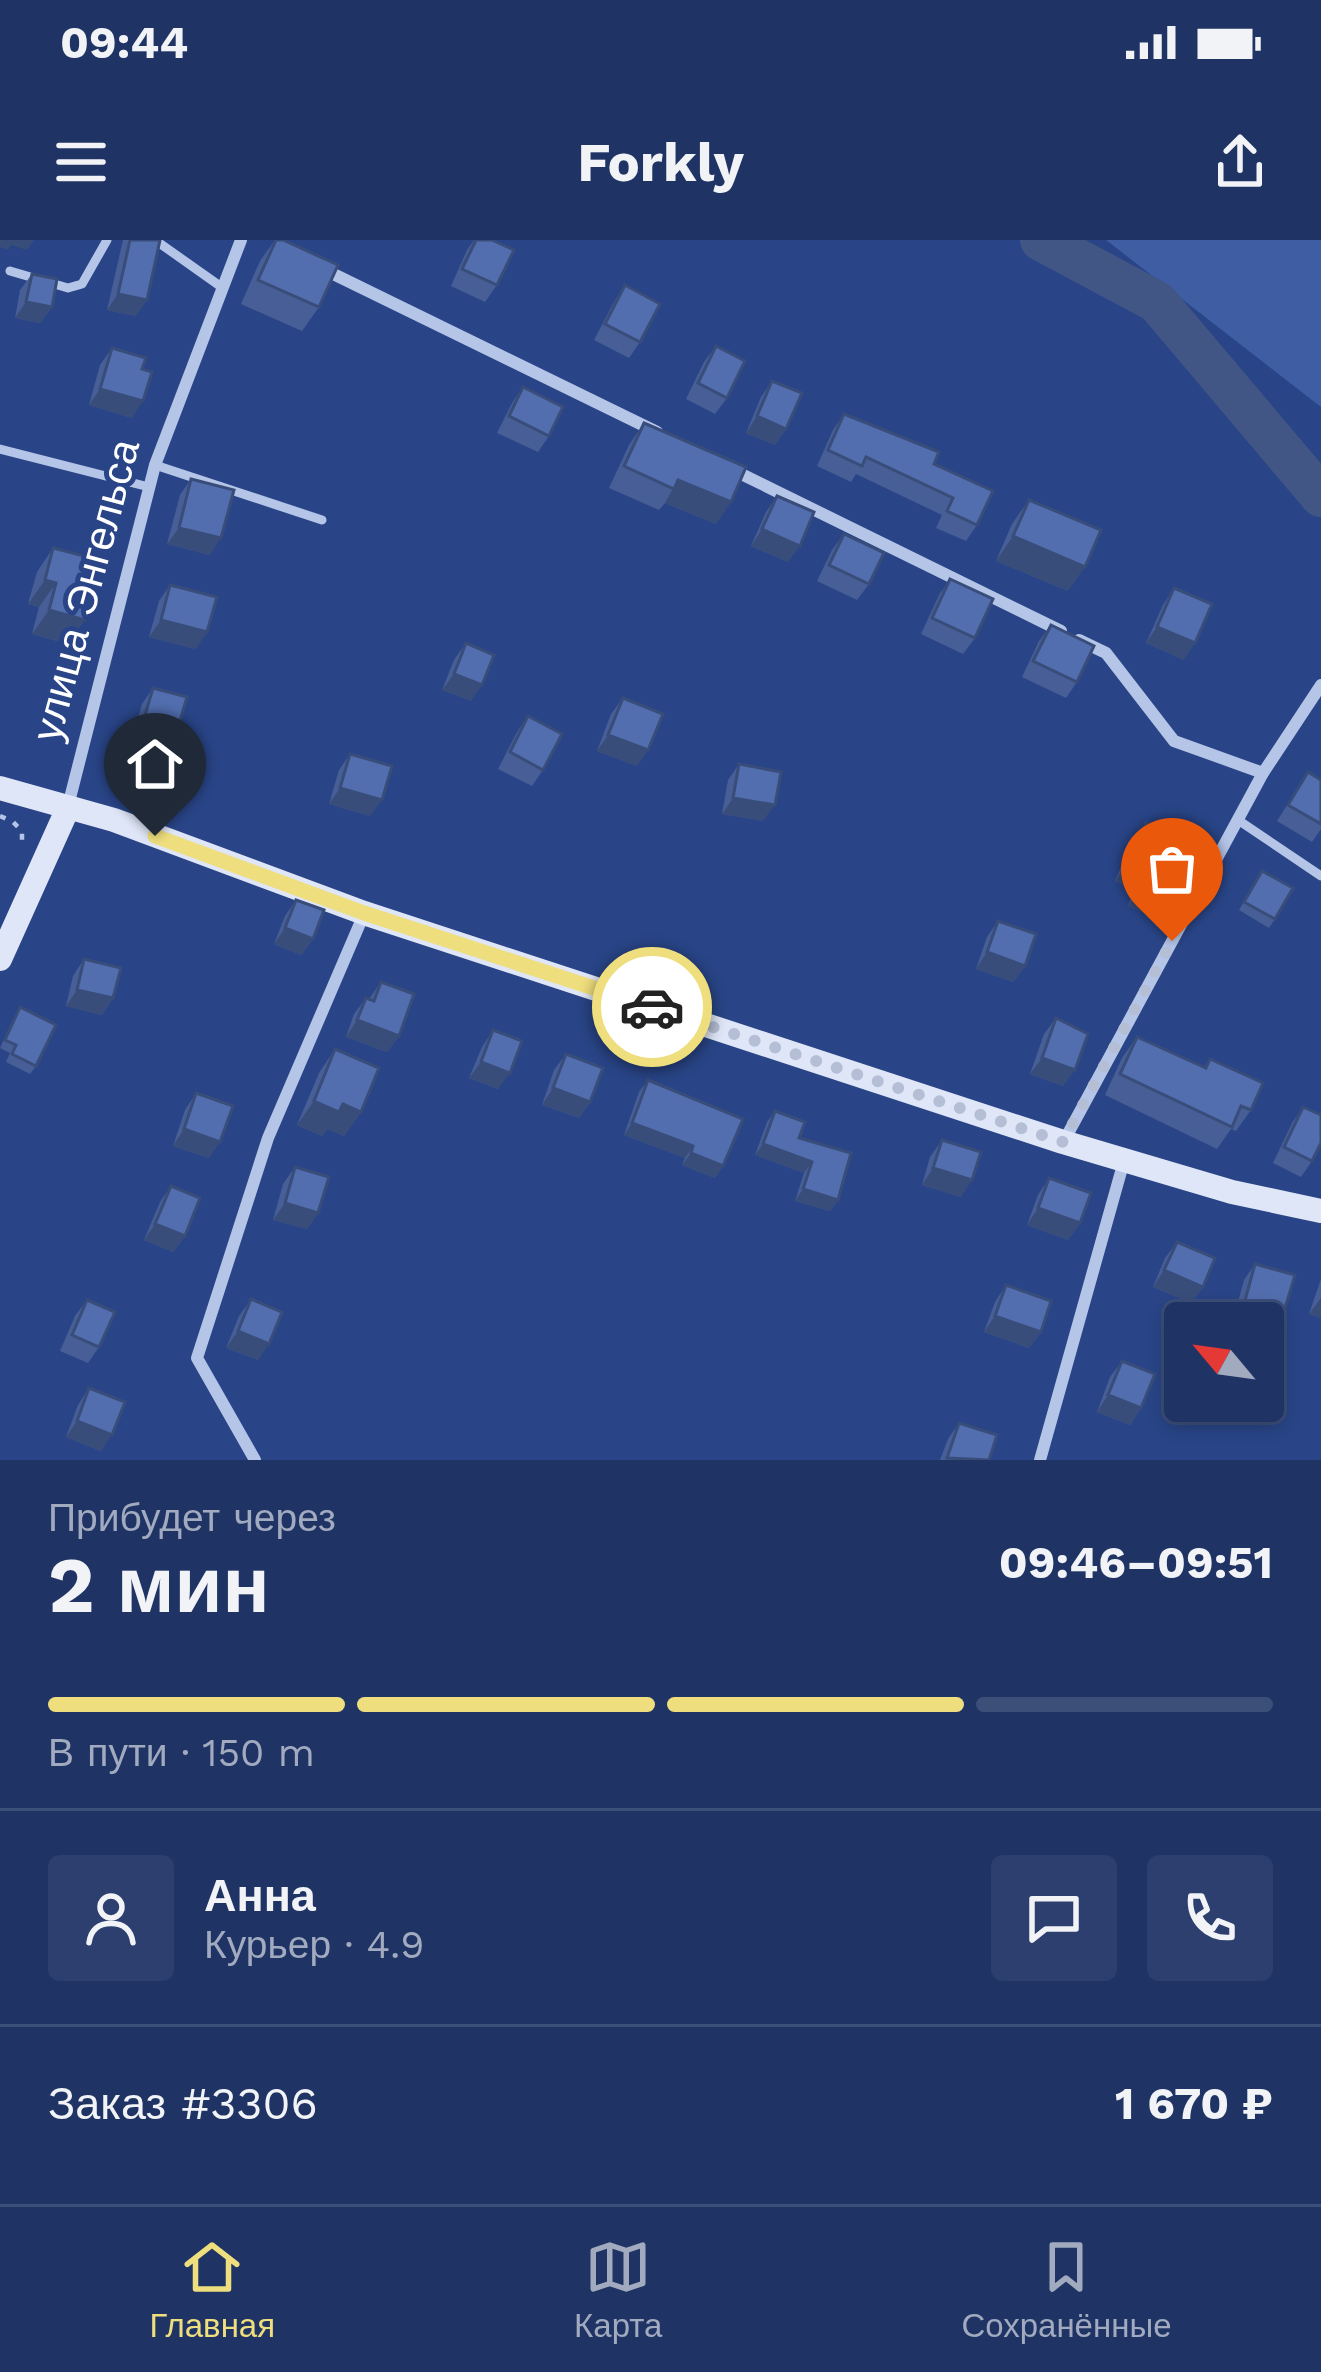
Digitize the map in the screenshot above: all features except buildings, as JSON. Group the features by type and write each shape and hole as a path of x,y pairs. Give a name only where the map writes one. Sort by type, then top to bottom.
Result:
{"street":[{"name":"улица Энгельса","path":"0,959 68,808 155,465 241,240"},
{"path":"307,261 664,436"},
{"path":"706,457 1106,653 1174,741 1263,773"},
{"path":"1063,1142 1263,773 1321,685"},
{"path":"0,788 114,820 364,913 1063,1142 1232,1192 1321,1210"},
{"path":"255,1460 197,1358 268,1138 364,913"},
{"path":"1040,1460 1124,1159"}],"lane":[{"path":"10,271 68,288 82,284 107,240"},
{"path":"155,240 220,286"},
{"path":"0,449 149,487"},
{"path":"155,465 322,520"},
{"path":"1238,820 1321,876"}],"path":[{"path":"0,816 17,825 22,840 32,843"}],"shaded area":[{"path":"1106,240 1321,240 1321,407"}],"waterway":[{"path":"1041,240 1157,302 1321,496"}],"way so far":[{"path":"652,1007 1063,1142 1172,941"}],"route":[{"path":"155,836 364,913 652,1007"}]}
